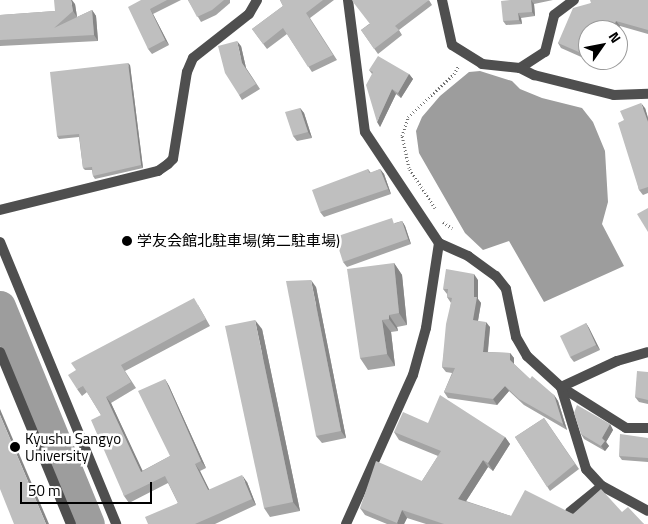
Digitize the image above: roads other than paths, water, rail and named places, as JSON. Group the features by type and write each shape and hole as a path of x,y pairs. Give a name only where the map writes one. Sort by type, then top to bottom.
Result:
{"street":[{"path":"0,210 158,171 168,164 173,159 187,72 193,58 249,14 258,0"},
{"path":"348,0 365,132 439,243 468,256 496,276 506,289 516,337 527,356 561,387 626,428 648,428"},
{"path":"442,0 452,45 482,64 520,68 534,75 614,95 648,94"},
{"path":"520,68 545,52 554,15 574,0"},
{"path":"0,242 116,524"},
{"path":"346,524 413,375 426,328 439,243"},
{"path":"0,352 71,524"},
{"path":"561,387 617,361 648,352"},
{"path":"561,387 586,469 602,486 648,511"},
{"path":"570,512 602,486"}],"waterway":[{"path":"0,306 89,524"}],"place":[{"name":"学友会館北駐車場(第二駐車場)","path":"127,241"},
{"name":"Kyushu Sangyo University","path":"15,447"}]}
